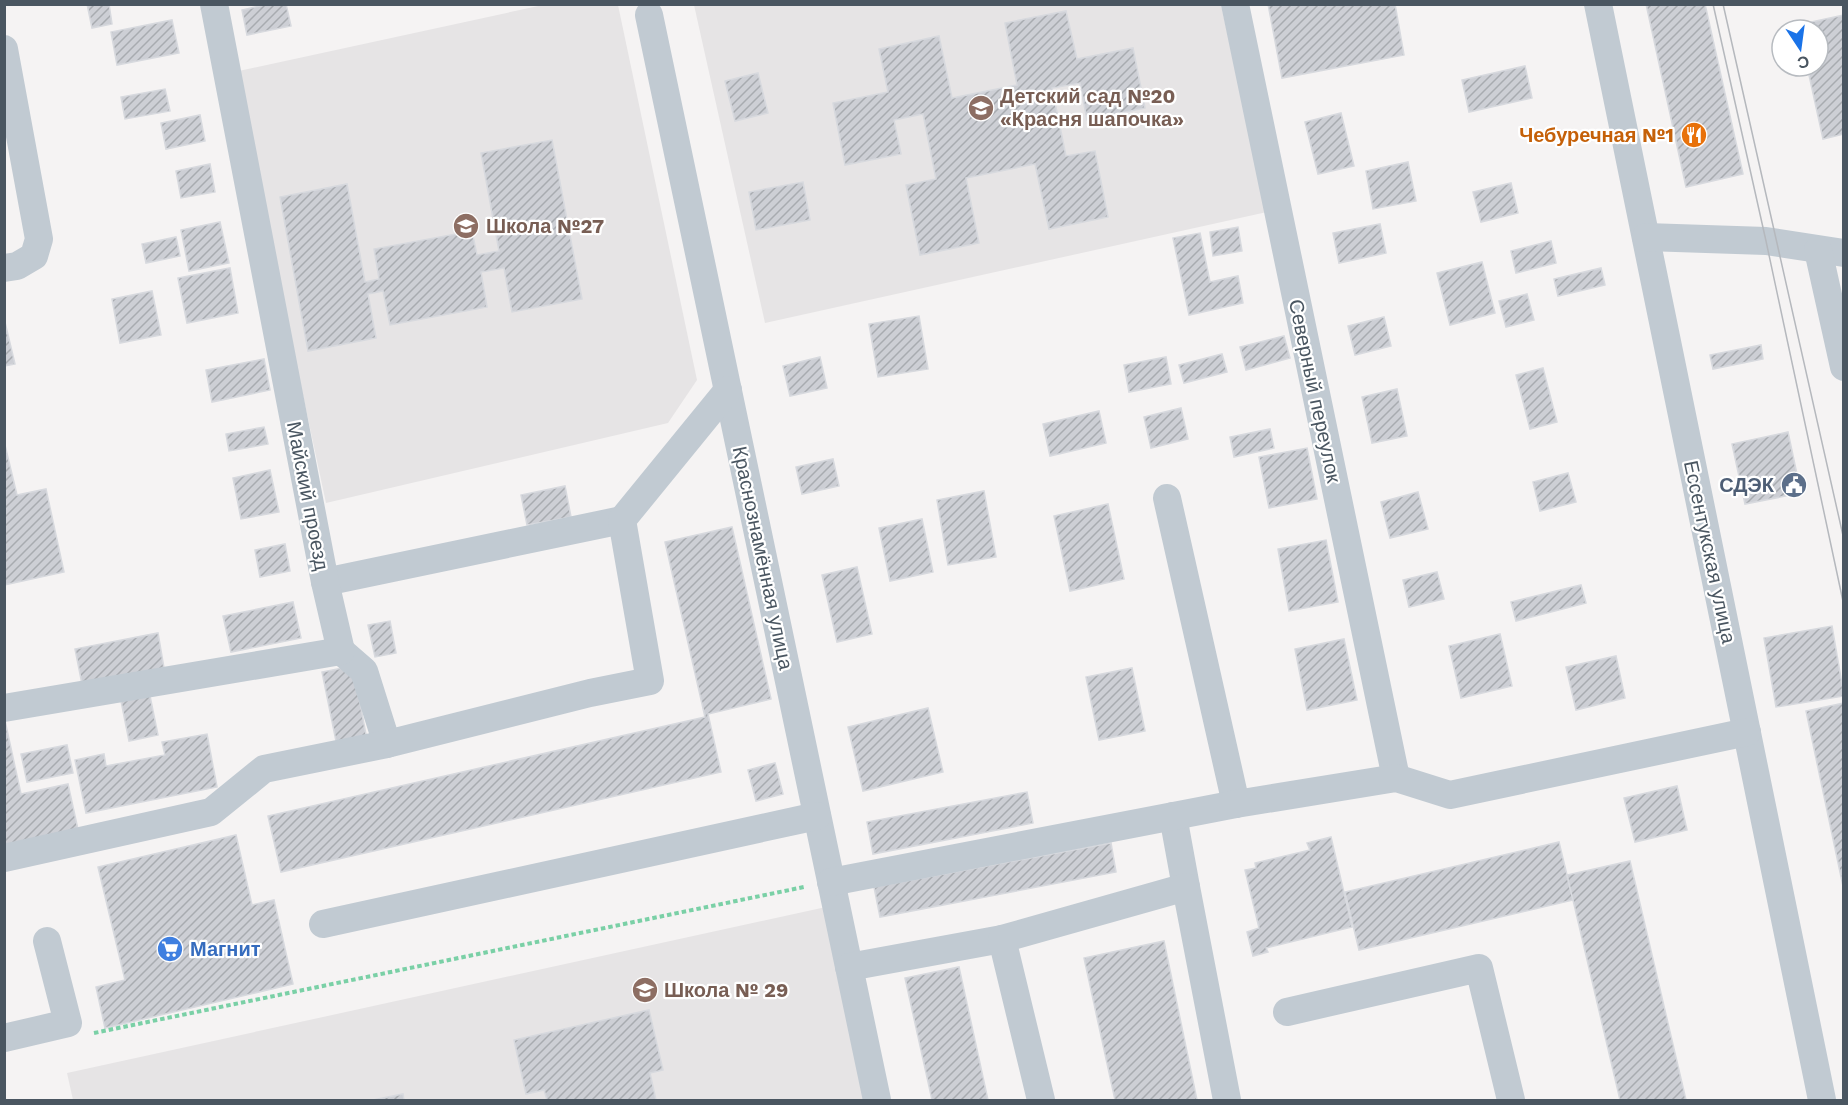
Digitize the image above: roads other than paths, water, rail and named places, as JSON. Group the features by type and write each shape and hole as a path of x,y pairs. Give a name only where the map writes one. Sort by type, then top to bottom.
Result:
{"street":[{"name":"Майский проезд","path":"214,4 325,582 341,651"},
{"name":"Северный переулок","path":"1235,4 1396,778"},
{"name":"Ессентукская улица","path":"1598,4 1822,1101"},
{"name":"Краснознамённая улица","path":"649,15 877,1101"},
{"path":"4,49 39,238 34,256 17,266 4,268"},
{"path":"1646,237 1766,241 1831,251 1844,367"},
{"path":"325,582 622,520 728,390"},
{"path":"1167,498 1236,804"},
{"path":"4,858 211,812 264,769 387,744 590,693 650,681 622,520"},
{"path":"4,708 341,651 364,671 387,744"},
{"path":"831,882 1236,804 1396,778 1450,795 1747,732"},
{"path":"323,924 817,816"},
{"path":"1173,816 1227,1101"},
{"path":"849,967 1002,939 1186,887"},
{"path":"1002,939 1041,1101"},
{"path":"4,1038 68,1023 47,941"},
{"path":"1287,1012 1479,968 1511,1101"}],"tram line":[{"path":"1713,4 1844,606"},
{"path":"1723,4 1844,540"}],"place":[{"name":"Детский сад №20 «Красня шапочка»","path":"981,108"},
{"name":"Чебуречная №1","path":"1694,135"},
{"name":"Школа №27","path":"466,226"},
{"name":"СДЭК","path":"1794,485"},
{"name":"Магнит","path":"170,949"},
{"name":"Школа № 29","path":"645,990"}]}
